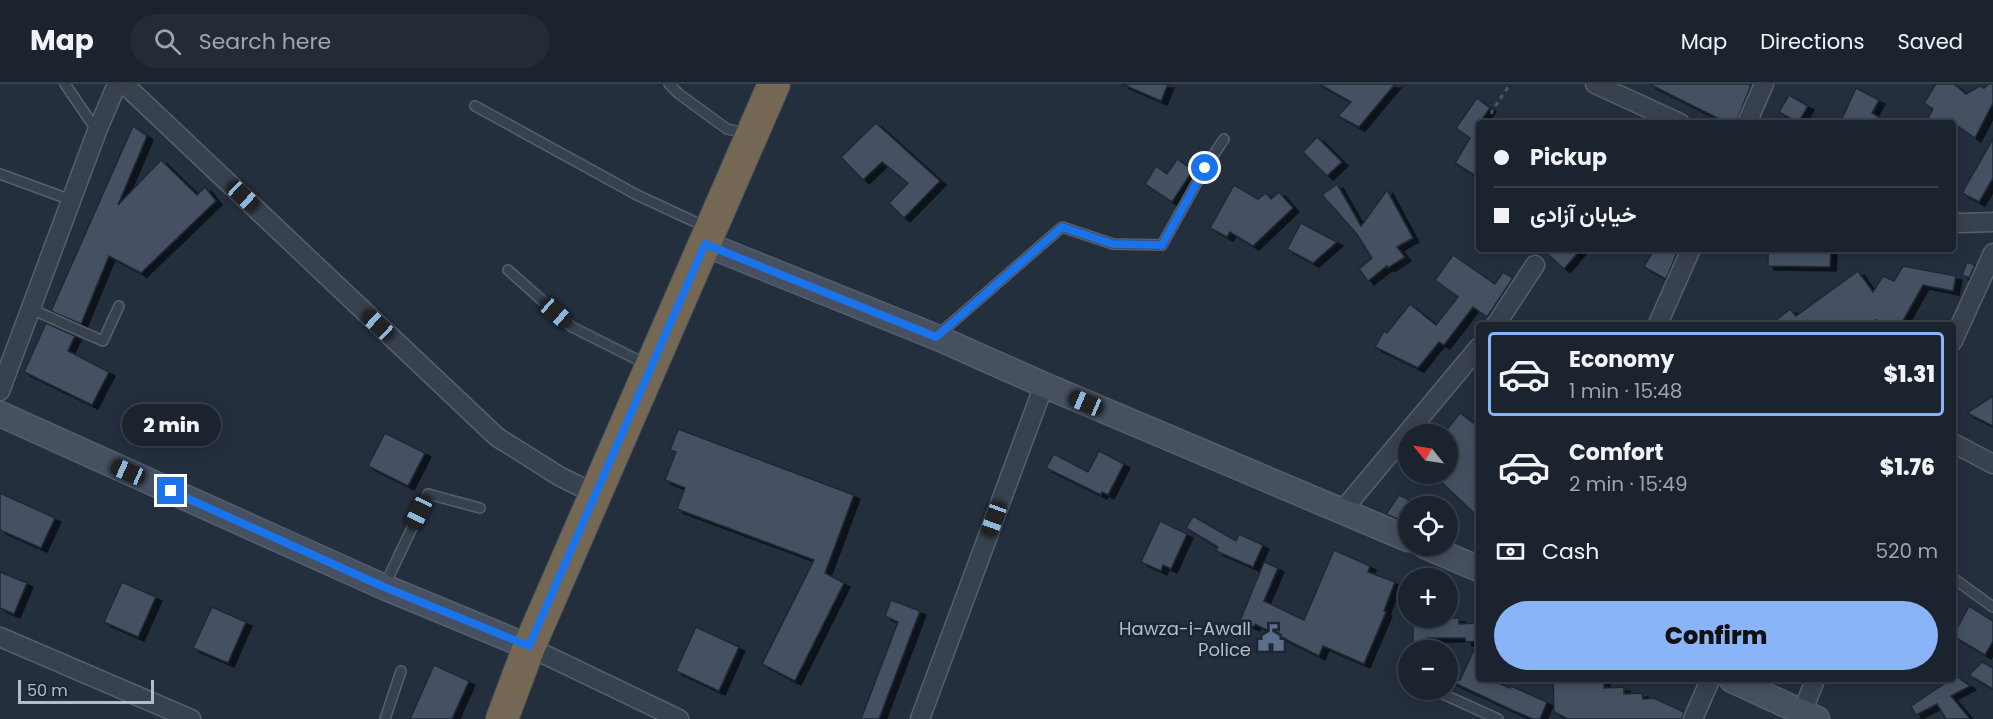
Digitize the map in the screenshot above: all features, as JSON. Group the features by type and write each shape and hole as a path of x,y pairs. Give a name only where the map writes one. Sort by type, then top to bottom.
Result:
{"highway":[{"path":"501,719 529,646 774,84"}],"street":[{"path":"0,391 97,131 117,84"},
{"path":"124,84 497,437 559,476 595,494"},
{"path":"1596,84 1674,120"},
{"path":"1748,120 1764,84"},
{"path":"1956,222 1993,222"},
{"path":"708,237 1044,385 1398,535"},
{"path":"1659,322 1690,252"},
{"path":"1956,334 1993,253"},
{"path":"1498,322 1535,265"},
{"path":"1342,511 1476,351"},
{"path":"920,719 1044,385"},
{"path":"0,414 384,587 529,646 679,719"},
{"path":"1956,445 1993,464"},
{"path":"1448,556 1476,568"},
{"path":"0,637 191,719"},
{"path":"1693,719 1709,682"},
{"path":"1736,682 1809,716 1815,682"}],"lane":[{"path":"65,84 97,131"},
{"path":"669,84 679,94 728,129 752,134"},
{"path":"476,106 708,237"},
{"path":"936,337 1062,227 1113,244 1162,245 1224,139"},
{"path":"0,174 71,201"},
{"path":"508,270 573,327 651,367"},
{"path":"31,309 103,341 119,306"},
{"path":"384,587 428,494 480,508"},
{"path":"1956,580 1993,607"},
{"path":"385,719 401,671"},
{"path":"1456,700 1498,719"}],"path":[{"path":"1491,120 1492,111 1510,84"}],"building":[{"path":"1122,84 1168,84 1161,101"},
{"path":"1319,84 1395,84 1359,127 1338,116 1351,102"},
{"path":"1649,84 1751,85 1737,120 1721,120"},
{"path":"1936,84 1954,84 1966,94 1980,86 1984,88 1993,84 1993,103 1975,138 1956,125 1956,120 1928,118 1933,109 1924,103"},
{"path":"1856,88 1879,100 1872,113 1884,120 1841,120"},
{"path":"1789,95 1808,106 1800,120 1793,120 1779,112"},
{"path":"1477,98 1490,108 1481,120 1476,120 1476,176 1455,163 1470,138 1456,128"},
{"path":"876,123 940,181 904,218 889,203 908,183 882,162 863,180 841,157"},
{"path":"133,126 147,136 118,205 161,160 197,195 205,187 216,201 141,273 109,256 81,324 51,311"},
{"path":"1317,137 1342,162 1327,176 1303,152"},
{"path":"1993,139 1993,178 1979,202 1962,193"},
{"path":"1177,159 1193,170 1172,202 1145,184 1156,166 1167,174"},
{"path":"1337,184 1361,226 1387,190 1413,238 1397,247 1405,257 1388,268 1387,266 1368,281 1359,269 1372,258 1356,233 1322,195"},
{"path":"1234,185 1258,199 1266,193 1271,199 1279,192 1293,208 1253,246 1230,232 1227,237 1210,228"},
{"path":"1301,223 1337,242 1313,263 1287,249"},
{"path":"1545,252 1578,252 1564,269"},
{"path":"1652,252 1677,253 1666,279 1644,267"},
{"path":"1768,252 1831,252 1830,267 1768,266"},
{"path":"1453,255 1495,284 1503,272 1513,278 1487,317 1473,307 1444,345 1439,342 1418,368 1375,347 1384,331 1387,333 1410,304 1436,325 1458,297 1435,280"},
{"path":"1967,262 1975,265 1969,278 1962,275"},
{"path":"1903,266 1956,276 1953,291 1923,285 1902,322 1876,320 1874,322 1774,322 1790,309 1796,316 1858,271 1873,292 1883,276 1894,281"},
{"path":"46,323 75,336 68,351 109,372 92,405 24,372"},
{"path":"1993,396 1993,426 1967,413"},
{"path":"1460,413 1476,425 1476,515 1443,484 1458,484 1458,424 1451,424"},
{"path":"678,429 854,495 825,573 844,583 795,681 762,664 814,560 677,509 685,488 665,480 676,452 670,450"},
{"path":"385,433 425,453 408,486 368,466"},
{"path":"1099,451 1124,464 1108,495 1102,492 1101,495 1046,468 1054,454 1088,472"},
{"path":"0,493 55,518 41,548 0,530"},
{"path":"1398,496 1398,519 1386,514"},
{"path":"1193,516 1236,541 1239,534 1263,545 1253,567 1216,551 1218,547 1186,528"},
{"path":"1160,521 1187,534 1171,569 1163,565 1161,571 1141,562"},
{"path":"1334,550 1370,566 1368,572 1395,582 1384,611 1386,612 1364,664 1323,646 1319,656 1255,624 1254,627 1240,621 1264,562 1278,568 1264,601 1304,620"},
{"path":"0,572 27,583 14,614 0,608"},
{"path":"122,582 156,597 138,637 104,622"},
{"path":"891,600 920,611 879,719 861,719 898,622 885,616"},
{"path":"1969,606 1993,621 1993,641 1985,655 1956,638 1956,630"},
{"path":"212,607 246,622 228,663 193,648"},
{"path":"1458,618 1459,624 1476,623 1476,641 1466,642 1465,638 1427,638 1426,640 1413,640 1413,628 1458,628"},
{"path":"696,627 739,647 719,691 676,671"},
{"path":"1476,645 1476,682 1496,682 1510,688 1511,686 1547,702 1540,719 1533,719 1458,685 1458,680"},
{"path":"1982,662 1993,668 1993,689 1969,675"},
{"path":"434,665 469,681 452,719 410,719"},
{"path":"1956,676 1970,686 1951,696 1970,719 1946,719 1937,704 1916,715 1911,706 1947,682 1956,682"},
{"path":"1553,682 1604,682 1604,688 1624,687 1624,694 1642,693 1643,699 1654,698 1684,712 1682,719 1568,719 1554,712"}],"place":[{"name":"Hawza-i-Awall Police","path":"1271,638"}],"route":[{"path":"171,491 384,587 529,646 705,244 936,337 1062,227 1113,244 1162,245 1205,168"}]}
